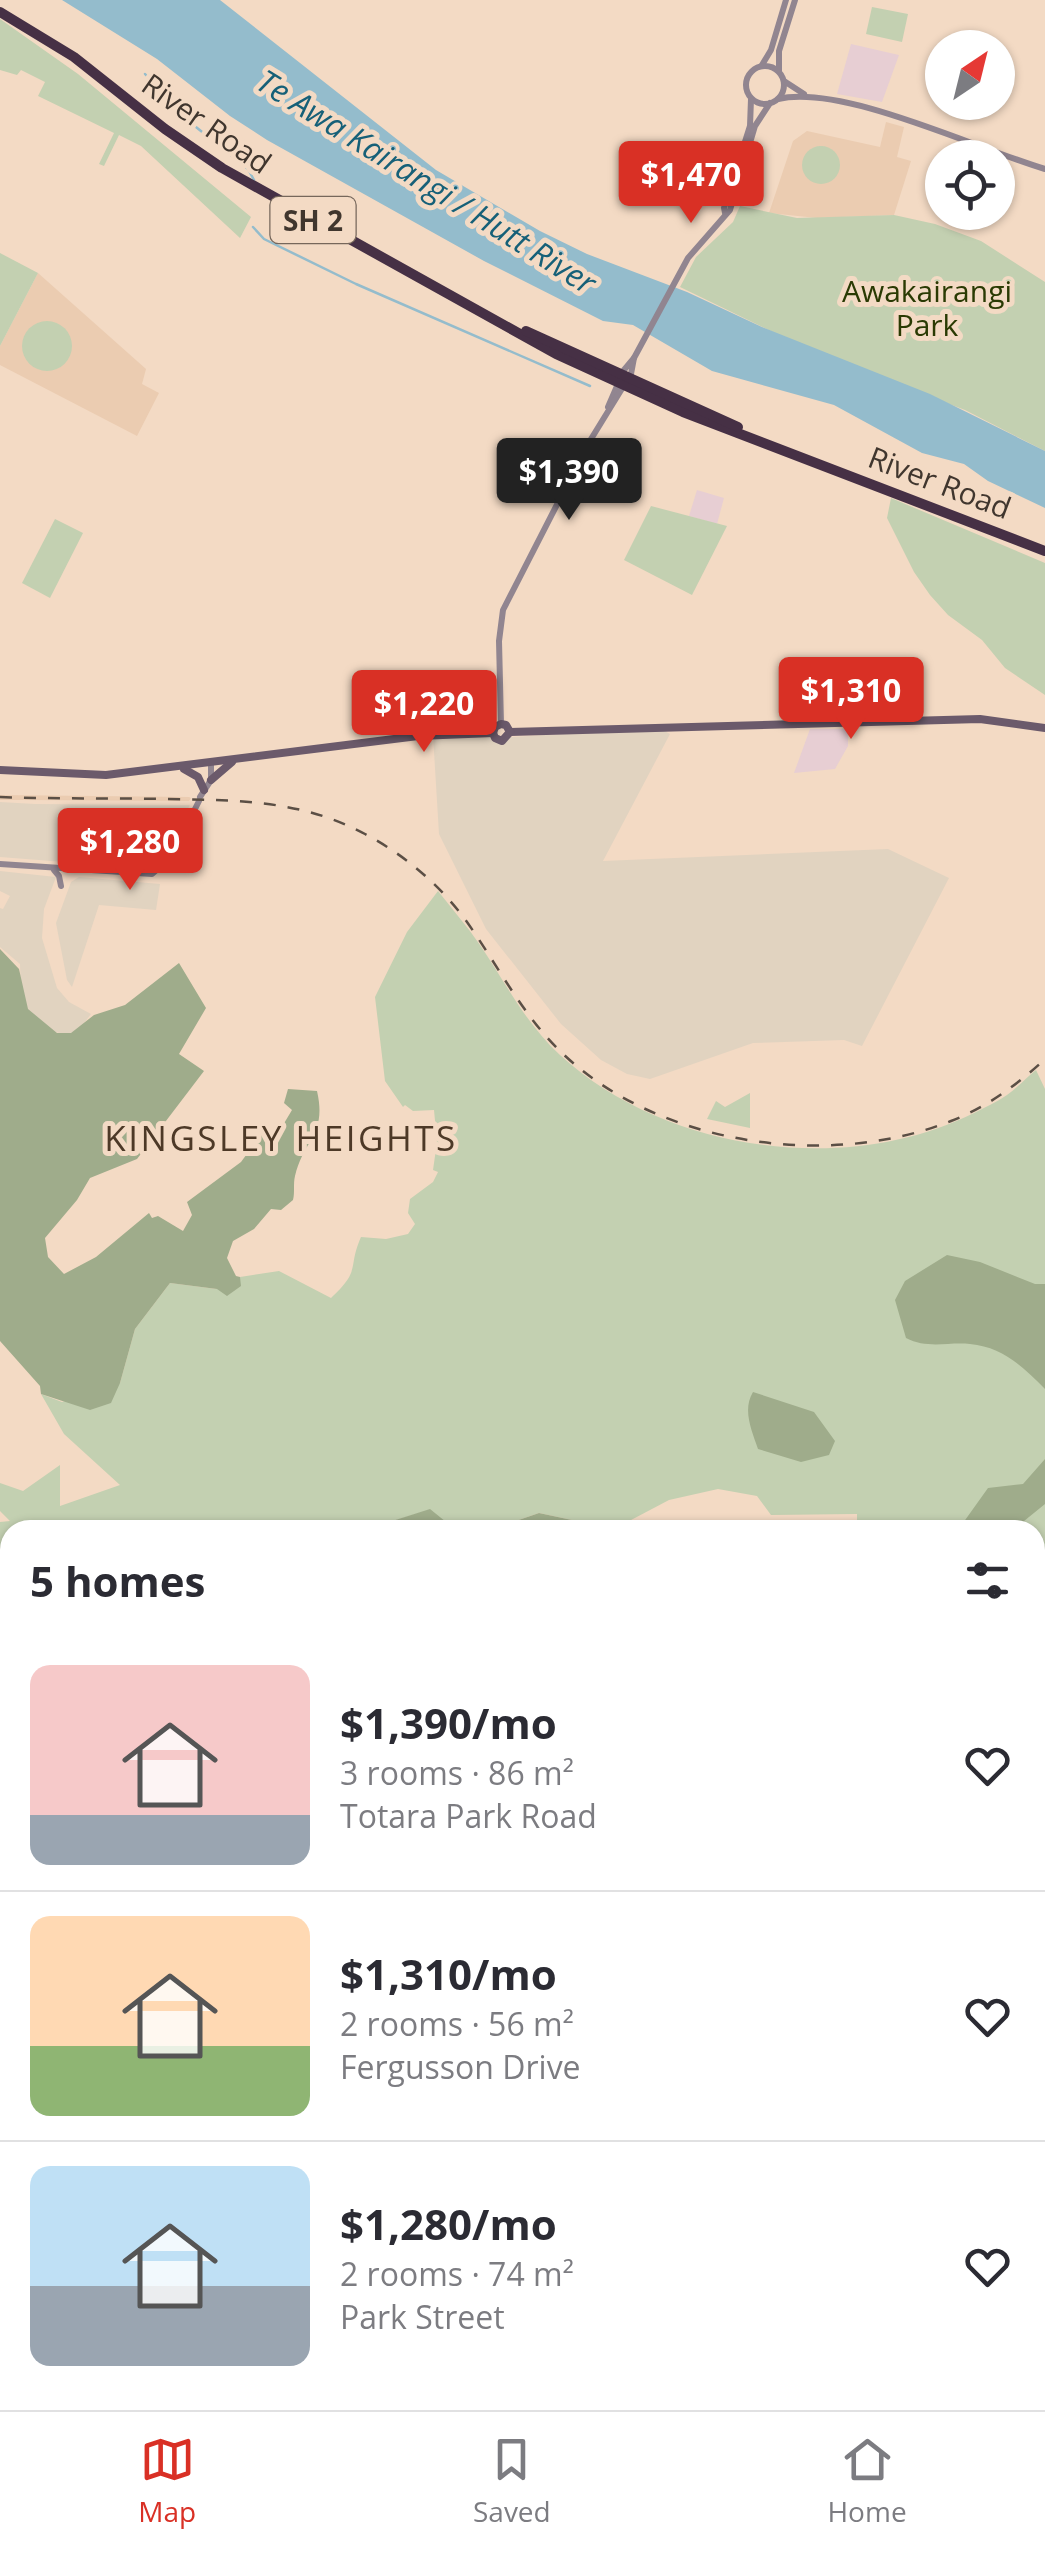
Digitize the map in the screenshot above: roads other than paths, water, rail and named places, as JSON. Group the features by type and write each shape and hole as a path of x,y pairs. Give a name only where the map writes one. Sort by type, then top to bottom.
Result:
{"highway":[{"name":"River Road","path":"0,12 74,57 222,168 522,336 760,440 1045,551"}],"main road":[{"path":"510,732 501,724 493,733 502,741 510,732 980,719 1045,728"},
{"path":"0,770 106,776 418,736 493,733"},
{"path":"181,767 196,774 204,791 236,760"}],"street":[{"path":"762,66 786,0"},
{"path":"794,0 779,52 779,71 784,82 805,95 893,115 1045,169"},
{"path":"725,213 750,126 751,98 746,80 752,70 762,66 779,71"},
{"path":"778,99 784,82"},
{"path":"501,724 499,641 504,610 688,258 732,206 755,126 778,99 805,95"},
{"path":"751,98 770,104"},
{"path":"0,864 152,874 171,857 204,791 209,763"},
{"path":"52,868 61,886"}],"water":[{"name":"Te Awa Kairangi / Hutt River","path":"62,0 220,0 436,170 540,231 587,254 930,394 1045,451 1045,508 988,481 964,464 922,453 834,405 712,371 633,325 603,321 484,261 267,140 157,59"}],"waterway":[{"path":"145,74 191,123 248,169 254,180"},
{"path":"253,227 264,239 356,284 590,386"}],"railway":[{"path":"0,797 193,799 269,804 317,814 365,834 408,862 446,896 522,1006 560,1051 599,1083 644,1108 693,1127 745,1140 799,1145 852,1144 903,1136 977,1109 1045,1059"}],"district":[{"name":"KINGSLEY HEIGHTS","path":"281,1137"}],"park label":[{"name":"Awakairangi Park","path":"927,307"}]}
